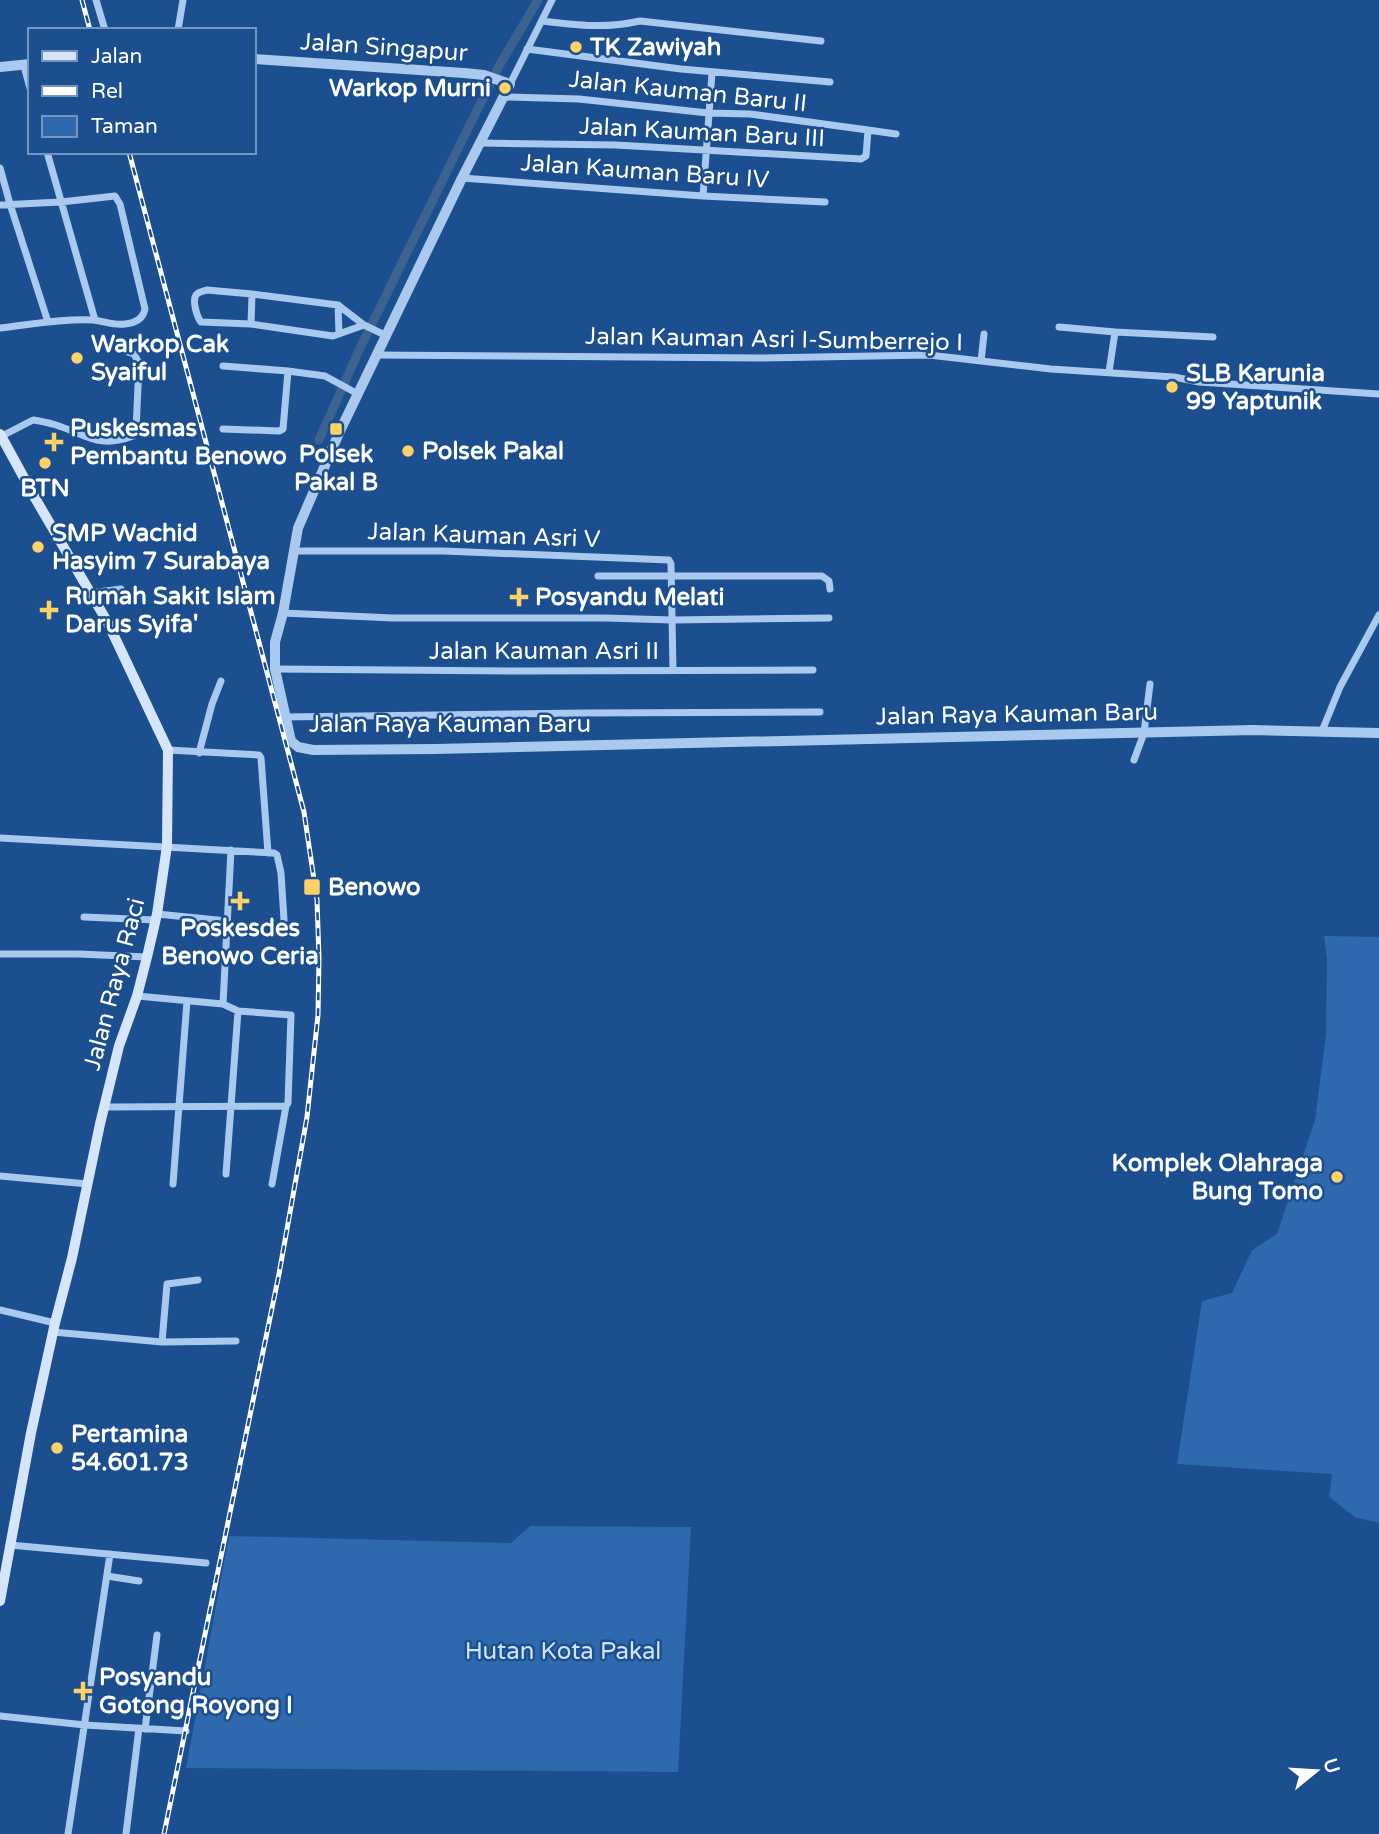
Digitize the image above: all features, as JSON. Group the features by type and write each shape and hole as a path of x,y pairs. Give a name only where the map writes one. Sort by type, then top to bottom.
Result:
{"main road":[{"path":"1,435 113,633 168,750"},
{"name":"Jalan Raya Raci","path":"0,1601 31,1433 104,1107 156,917 167,846 168,750"}],"street":[{"path":"96,0 103,28"},
{"path":"178,28 183,0"},
{"path":"507,82 552,0"},
{"path":"542,21 593,27 618,26 640,21 821,41"},
{"path":"527,49 712,73 729,72 830,82"},
{"name":"Jalan Singapur","path":"256,59 484,75 507,82"},
{"path":"0,67 27,65"},
{"path":"703,196 712,73"},
{"name":"Jalan Raya Kauman Baru","path":"507,82 504,97 387,336 355,392 298,528 283,613 275,642 275,669 284,717 291,741 298,747 313,750 435,749 1253,730 1379,733"},
{"name":"Jalan Kauman Baru II","path":"504,97 535,96 708,113 750,114 868,130"},
{"path":"868,130 896,134"},
{"name":"Jalan Kauman Baru III","path":"481,143 616,145 863,159 866,156 868,130"},
{"path":"48,154 95,320"},
{"path":"0,168 48,322"},
{"name":"Jalan Kauman Baru IV","path":"463,178 825,202"},
{"path":"0,205 61,202 115,195 120,204 145,309 140,319 125,324 105,324 95,320 0,328"},
{"path":"364,325 333,336 251,324 201,322 195,297 207,290 338,305 364,325 387,336"},
{"path":"251,324 252,294"},
{"path":"338,305 339,334"},
{"path":"1059,327 1213,337"},
{"path":"1109,372 1115,332"},
{"path":"981,361 984,334"},
{"path":"1,435 33,420 57,425 102,442 133,436 136,431 139,363 134,354 121,351"},
{"name":"Jalan Kauman Asri I-Sumberrejo I","path":"377,355 761,358 929,355 1051,369 1174,377 1199,382 1379,394"},
{"path":"223,366 325,376 355,392"},
{"path":"223,429 281,430 288,371"},
{"name":"Jalan Kauman Asri V","path":"293,551 444,551 669,560 671,576"},
{"path":"598,576 822,576 829,581 830,590"},
{"path":"671,576 673,670"},
{"path":"91,593 121,589"},
{"path":"283,613 393,618 829,618"},
{"path":"1322,731 1340,687 1379,615"},
{"name":"Jalan Kauman Asri II","path":"275,669 813,670"},
{"path":"199,753 221,681"},
{"path":"1134,760 1144,733 1150,684"},
{"path":"284,717 820,712"},
{"path":"168,750 257,754 261,758 268,853"},
{"path":"0,838 274,853 277,855 281,873 284,920"},
{"path":"223,1004 231,850"},
{"path":"84,917 156,917 227,922"},
{"path":"0,954 147,957"},
{"path":"136,996 223,1004 238,1011 292,1016 288,1103 272,1184"},
{"path":"173,1184 187,1001"},
{"path":"226,1174 238,1011"},
{"path":"104,1107 286,1105"},
{"path":"0,1175 88,1184"},
{"path":"162,1342 167,1284 198,1280"},
{"path":"0,1310 54,1328 162,1342 236,1341"},
{"path":"10,1545 206,1563"},
{"path":"68,1834 110,1554"},
{"path":"107,1576 139,1581"},
{"path":"126,1834 157,1635"},
{"path":"0,1716 85,1725 186,1731"}],"green space":[{"name":"Komplek Olahraga Bung Tomo","path":"1324,936 1379,937 1379,1523 1355,1517 1329,1497 1332,1474 1177,1464 1202,1301 1232,1293 1252,1250 1277,1234 1315,1120 1326,1034 1327,959"},
{"name":"Hutan Kota Pakal","path":"530,1526 691,1527 678,1772 186,1768 229,1536 511,1543"}],"waterway":[{"path":"319,440 361,346 499,66 538,0"}],"railway":[{"path":"82,0 89,28"},
{"path":"130,154 304,812 317,900 319,958 318,1015 307,1117 279,1274 164,1834"}],"place":[{"name":"TK Zawiyah","path":"576,47"},
{"name":"Warkop Murni","path":"505,88"},
{"name":"Warkop Cak Syaiful","path":"77,358"},
{"name":"SLB Karunia 99 Yaptunik","path":"1172,387"},
{"name":"Polsek Pakal B","path":"336,429"},
{"name":"Puskesmas Pembantu Benowo","path":"54,442"},
{"name":"Polsek Pakal","path":"408,451"},
{"name":"BTN","path":"45,463"},
{"name":"SMP Wachid Hasyim 7 Surabaya","path":"38,547"},
{"name":"Posyandu Melati","path":"519,597"},
{"name":"Rumah Sakit Islam Darus Syifa'","path":"49,610"},
{"name":"Benowo","path":"312,887"},
{"name":"Poskesdes Benowo Ceria","path":"240,901"},
{"name":"Komplek Olahraga Bung Tomo","path":"1337,1177"},
{"name":"Pertamina 54.601.73","path":"57,1448"},
{"name":"Posyandu Gotong Royong I","path":"83,1691"}]}
